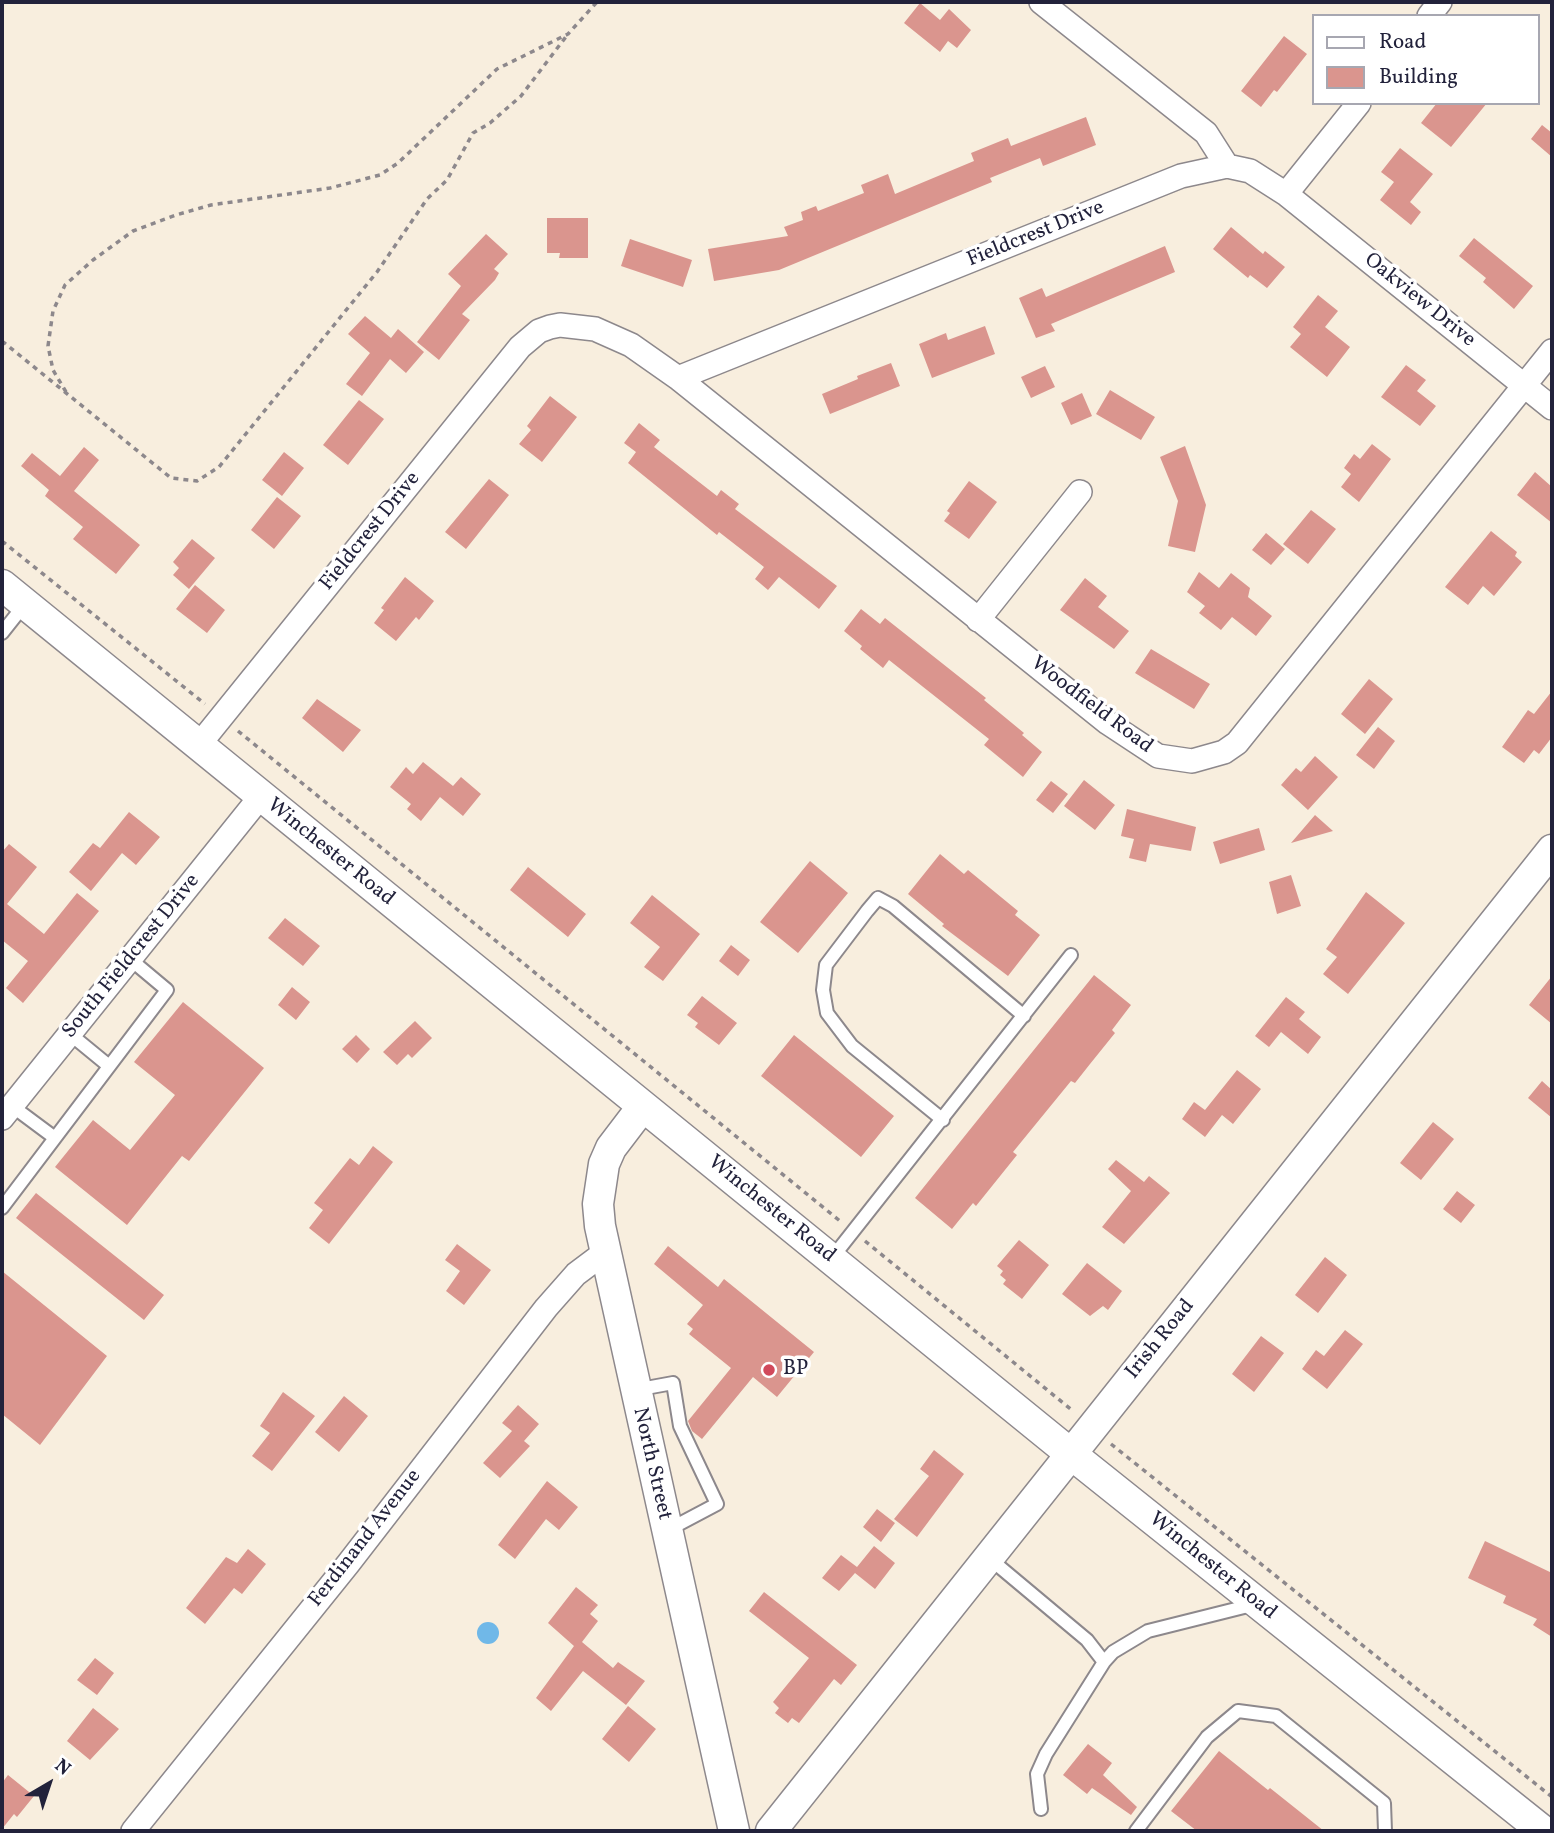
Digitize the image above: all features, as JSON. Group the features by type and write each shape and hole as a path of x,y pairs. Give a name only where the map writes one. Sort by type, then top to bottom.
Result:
{"street":[{"path":"1041,2 1206,133 1227,166 1250,171 1286,194 1357,105"},
{"name":"Fieldcrest Drive","path":"678,378 1181,176 1227,166"},
{"name":"Oakview Drive","path":"1286,194 1552,408"},
{"name":"Woodfield Road","path":"550,327 578,326 611,334 678,378 1108,723 1158,756 1192,761 1224,752 1250,728 1552,351"},
{"name":"Fieldcrest Drive","path":"198,746 520,347 539,331 550,327"},
{"path":"978,620 1080,492"},
{"name":"Winchester Road","path":"2,584 1071,1454 1543,1831"},
{"name":"South Fieldcrest Drive","path":"7,1112 261,796"},
{"name":"Irish Road","path":"771,1831 1552,850"},
{"name":"North Street","path":"643,1106 611,1148 604,1164 598,1203 604,1253 734,1831"},
{"name":"Ferdinand Avenue","path":"133,1831 348,1564 546,1308 576,1274 604,1253"}],"lane":[{"path":"2,633 25,604"},
{"path":"943,1121 852,1046 827,1013 823,990 826,965 867,911 878,898 892,906 1024,1016"},
{"path":"831,1258 943,1121 1071,955"},
{"path":"2,1208 167,990 130,959"},
{"path":"69,1034 109,1066"},
{"path":"7,1112 55,1138"},
{"path":"635,1390 673,1383 680,1426 718,1504 666,1531"},
{"path":"989,1558 1087,1640 1104,1662"},
{"path":"1041,1809 1037,1774 1046,1754 1113,1652 1148,1631 1258,1604"},
{"path":"1136,1831 1207,1737 1238,1711 1276,1716 1384,1803 1385,1831"}],"path":[{"path":"2,341 171,478 197,481 219,467 377,272 427,199 447,180 473,133 490,123 521,96 568,34 597,2"},
{"path":"67,393 53,370 48,346 54,311 65,285 93,260 133,231 211,205 330,188 380,175 398,163 498,69 568,34"},
{"path":"2,541 853,1231 1189,1510 1552,1797"}],"water":[{"path":"484,1622 492,1622 499,1629 499,1637 492,1644 484,1644 477,1637 477,1629"}],"building":[{"path":"920,3 940,20 949,9 971,30 957,48 948,41 940,52 904,23"},
{"path":"1284,36 1307,54 1277,92 1274,90 1261,107 1241,91"},
{"path":"1435,105 1485,105 1451,147 1421,123"},
{"path":"1086,117 1096,145 1043,166 1040,158 990,178 992,182 779,270 714,281 708,249 788,236 784,227 803,220 801,212 816,206 818,211 864,193 861,185 888,174 895,194 974,161 971,153 1008,138 1011,146"},
{"path":"1542,125 1552,133 1552,157 1531,139"},
{"path":"1400,148 1433,174 1410,202 1421,212 1411,225 1380,200 1394,182 1381,172"},
{"path":"547,218 588,218 588,258 559,258 560,253 547,253"},
{"path":"1231,227 1263,254 1265,251 1285,267 1267,288 1250,275 1248,278 1213,249"},
{"path":"486,234 508,254 494,269 499,273 495,280 462,314 470,320 439,360 417,342 461,286 448,274"},
{"path":"1474,238 1533,286 1514,309 1483,282 1486,278 1459,256"},
{"path":"630,239 692,260 683,287 621,266"},
{"path":"1165,246 1175,272 1051,324 1055,331 1036,338 1019,298 1042,288 1046,297"},
{"path":"1318,295 1338,311 1325,327 1350,347 1327,377 1290,347 1301,334 1293,327"},
{"path":"365,316 391,338 398,329 424,352 406,373 390,359 362,396 346,384 370,353 348,334"},
{"path":"985,326 995,354 932,378 919,344 946,333 948,340"},
{"path":"891,363 900,386 830,414 822,394"},
{"path":"1406,365 1426,380 1417,391 1436,406 1420,426 1381,397"},
{"path":"1045,366 1055,387 1031,398 1021,377"},
{"path":"1110,390 1155,417 1141,440 1096,414"},
{"path":"1082,393 1092,416 1071,425 1061,403"},
{"path":"550,396 577,417 542,462 519,444 531,430 527,426"},
{"path":"359,400 384,419 348,465 323,445"},
{"path":"639,423 660,440 654,447 717,496 721,490 739,504 735,509 837,586 819,609 779,577 768,590 755,579 764,567 719,532 717,535 628,463 636,452 624,443"},
{"path":"1372,444 1391,459 1359,502 1341,487 1351,474 1344,468 1354,454 1360,459"},
{"path":"1185,446 1206,505 1195,552 1168,546 1178,501 1160,457"},
{"path":"84,447 99,460 74,491 140,545 116,574 73,539 83,527 45,496 49,490 21,466 32,453 60,476"},
{"path":"284,452 304,468 282,496 262,480"},
{"path":"1535,472 1552,487 1552,523 1517,495"},
{"path":"489,479 509,495 466,549 445,532"},
{"path":"969,481 997,502 969,539 944,521 950,513 947,511"},
{"path":"277,497 301,516 274,549 251,530"},
{"path":"1311,510 1336,529 1308,564 1283,544"},
{"path":"1491,531 1517,552 1515,556 1522,562 1494,596 1483,586 1468,605 1445,587"},
{"path":"1266,533 1285,549 1271,565 1252,550"},
{"path":"192,539 215,558 189,589 173,575 179,568 173,562"},
{"path":"1199,572 1219,588 1231,573 1250,588 1248,597 1272,616 1256,636 1232,617 1221,630 1199,613 1205,606 1187,592"},
{"path":"405,577 434,601 419,620 416,617 396,641 374,623 384,610 381,608"},
{"path":"1085,578 1107,596 1098,607 1129,631 1114,649 1060,610"},
{"path":"195,585 225,610 207,633 176,609"},
{"path":"861,609 880,624 885,618 986,698 984,700 1024,733 1022,735 1042,752 1023,777 984,745 989,739 889,660 883,668 860,649 862,646 844,631"},
{"path":"1151,649 1210,684 1194,709 1135,673"},
{"path":"1369,679 1393,699 1365,734 1341,714"},
{"path":"1552,691 1552,737 1539,754 1534,750 1524,763 1502,747 1528,710 1534,714"},
{"path":"317,699 361,730 343,752 302,718"},
{"path":"1378,727 1395,741 1374,769 1356,755"},
{"path":"1315,756 1338,777 1308,810 1281,785 1296,768 1301,772"},
{"path":"423,762 453,786 461,777 481,794 463,816 440,797 421,821 407,809 411,804 390,787 406,767 413,774"},
{"path":"1084,780 1115,805 1095,830 1064,806"},
{"path":"1051,781 1068,794 1053,813 1036,800"},
{"path":"1127,809 1196,827 1191,851 1150,844 1146,862 1129,858 1134,839 1121,836"},
{"path":"129,812 160,837 136,865 122,853 91,891 69,872 93,843 100,848"},
{"path":"1315,815 1333,831 1291,843"},
{"path":"1259,828 1265,850 1220,864 1213,842"},
{"path":"9,844 37,867 7,904 44,934 77,893 99,911 23,1003 6,988 28,961 2,940 2,852"},
{"path":"940,854 964,874 968,870 1018,911 1015,915 1040,935 1008,976 942,926 944,924 908,894"},
{"path":"810,861 848,893 798,953 760,922"},
{"path":"528,867 586,914 568,937 510,890"},
{"path":"1291,875 1301,906 1277,914 1269,882"},
{"path":"1366,892 1405,923 1348,994 1323,974 1337,957 1326,949"},
{"path":"652,895 700,934 663,981 644,967 660,947 630,923"},
{"path":"285,918 320,946 303,966 268,938"},
{"path":"731,945 750,960 738,976 719,961"},
{"path":"1094,975 1131,1005 1112,1030 1115,1033 1075,1083 1071,1081 1013,1152 1017,1155 976,1206 973,1203 952,1229 915,1198"},
{"path":"1552,976 1552,1024 1529,1005"},
{"path":"292,987 310,1002 296,1020 278,1005"},
{"path":"702,996 737,1023 719,1045 695,1027 698,1023 687,1015"},
{"path":"1286,997 1305,1012 1299,1019 1321,1037 1308,1054 1281,1032 1269,1047 1255,1036"},
{"path":"183,1002 264,1068 189,1161 182,1156 127,1225 55,1167 93,1120 130,1150 175,1095 134,1062"},
{"path":"415,1021 432,1038 412,1058 408,1054 397,1065 383,1052"},
{"path":"356,1035 370,1049 357,1063 342,1049"},
{"path":"794,1035 894,1116 861,1157 761,1076"},
{"path":"1237,1070 1261,1089 1233,1124 1222,1115 1205,1137 1182,1119 1194,1102 1205,1110"},
{"path":"1542,1081 1552,1090 1552,1118 1528,1098"},
{"path":"1433,1122 1454,1139 1421,1180 1400,1163"},
{"path":"373,1146 393,1162 329,1244 309,1228 323,1210 314,1203 350,1158 359,1165"},
{"path":"1116,1160 1144,1182 1149,1176 1170,1193 1124,1244 1102,1227 1131,1191 1108,1169"},
{"path":"1457,1191 1475,1205 1461,1223 1443,1209"},
{"path":"36,1193 164,1295 144,1320 16,1218"},
{"path":"1019,1240 1049,1265 1022,1299 1003,1284 1006,1280 1000,1275 1003,1271 997,1266"},
{"path":"457,1244 491,1270 464,1305 446,1291 460,1271 445,1260"},
{"path":"668,1246 718,1287 724,1279 814,1352 777,1397 753,1377 702,1439 692,1431 688,1421 731,1368 689,1334 693,1329 687,1324 703,1305 654,1264"},
{"path":"1325,1257 1347,1275 1318,1313 1295,1295"},
{"path":"1087,1263 1122,1291 1108,1310 1103,1306 1090,1316 1062,1294"},
{"path":"2,1271 107,1356 40,1445 2,1414"},
{"path":"1345,1330 1363,1344 1327,1389 1302,1369 1316,1350 1324,1356"},
{"path":"1261,1336 1284,1353 1254,1392 1232,1374"},
{"path":"283,1392 315,1416 272,1471 252,1456 270,1433 260,1426"},
{"path":"344,1396 368,1416 339,1452 315,1432"},
{"path":"518,1405 539,1424 524,1441 530,1446 500,1478 483,1463 512,1431 502,1423"},
{"path":"934,1450 964,1474 917,1537 894,1519 929,1476 920,1469"},
{"path":"547,1481 578,1507 559,1530 546,1519 515,1559 498,1545"},
{"path":"877,1509 895,1523 881,1542 863,1527"},
{"path":"1485,1541 1552,1573 1552,1637 1533,1625 1537,1619 1503,1603 1506,1596 1468,1578"},
{"path":"874,1546 895,1563 875,1589 855,1573 839,1591 822,1578 841,1555 857,1567"},
{"path":"248,1549 266,1564 242,1594 234,1588 205,1624 186,1608 226,1557 237,1563"},
{"path":"576,1587 598,1605 590,1614 598,1621 582,1642 613,1668 618,1662 645,1681 626,1705 583,1671 551,1711 536,1698 574,1646 548,1623"},
{"path":"764,1592 857,1665 841,1685 834,1679 799,1723 792,1718 788,1723 775,1713 779,1708 773,1702 809,1658 749,1611"},
{"path":"95,1658 114,1673 97,1695 77,1680"},
{"path":"628,1706 656,1729 629,1762 602,1739"},
{"path":"93,1708 119,1729 90,1760 67,1741"},
{"path":"1088,1744 1112,1763 1103,1775 1137,1807 1131,1815 1092,1788 1087,1794 1063,1775"},
{"path":"1219,1751 1324,1831 1197,1831 1171,1811"},
{"path":"8,1775 34,1796 17,1817 14,1814 2,1829 2,1783"}],"place":[{"name":"BP","path":"769,1370"}]}
